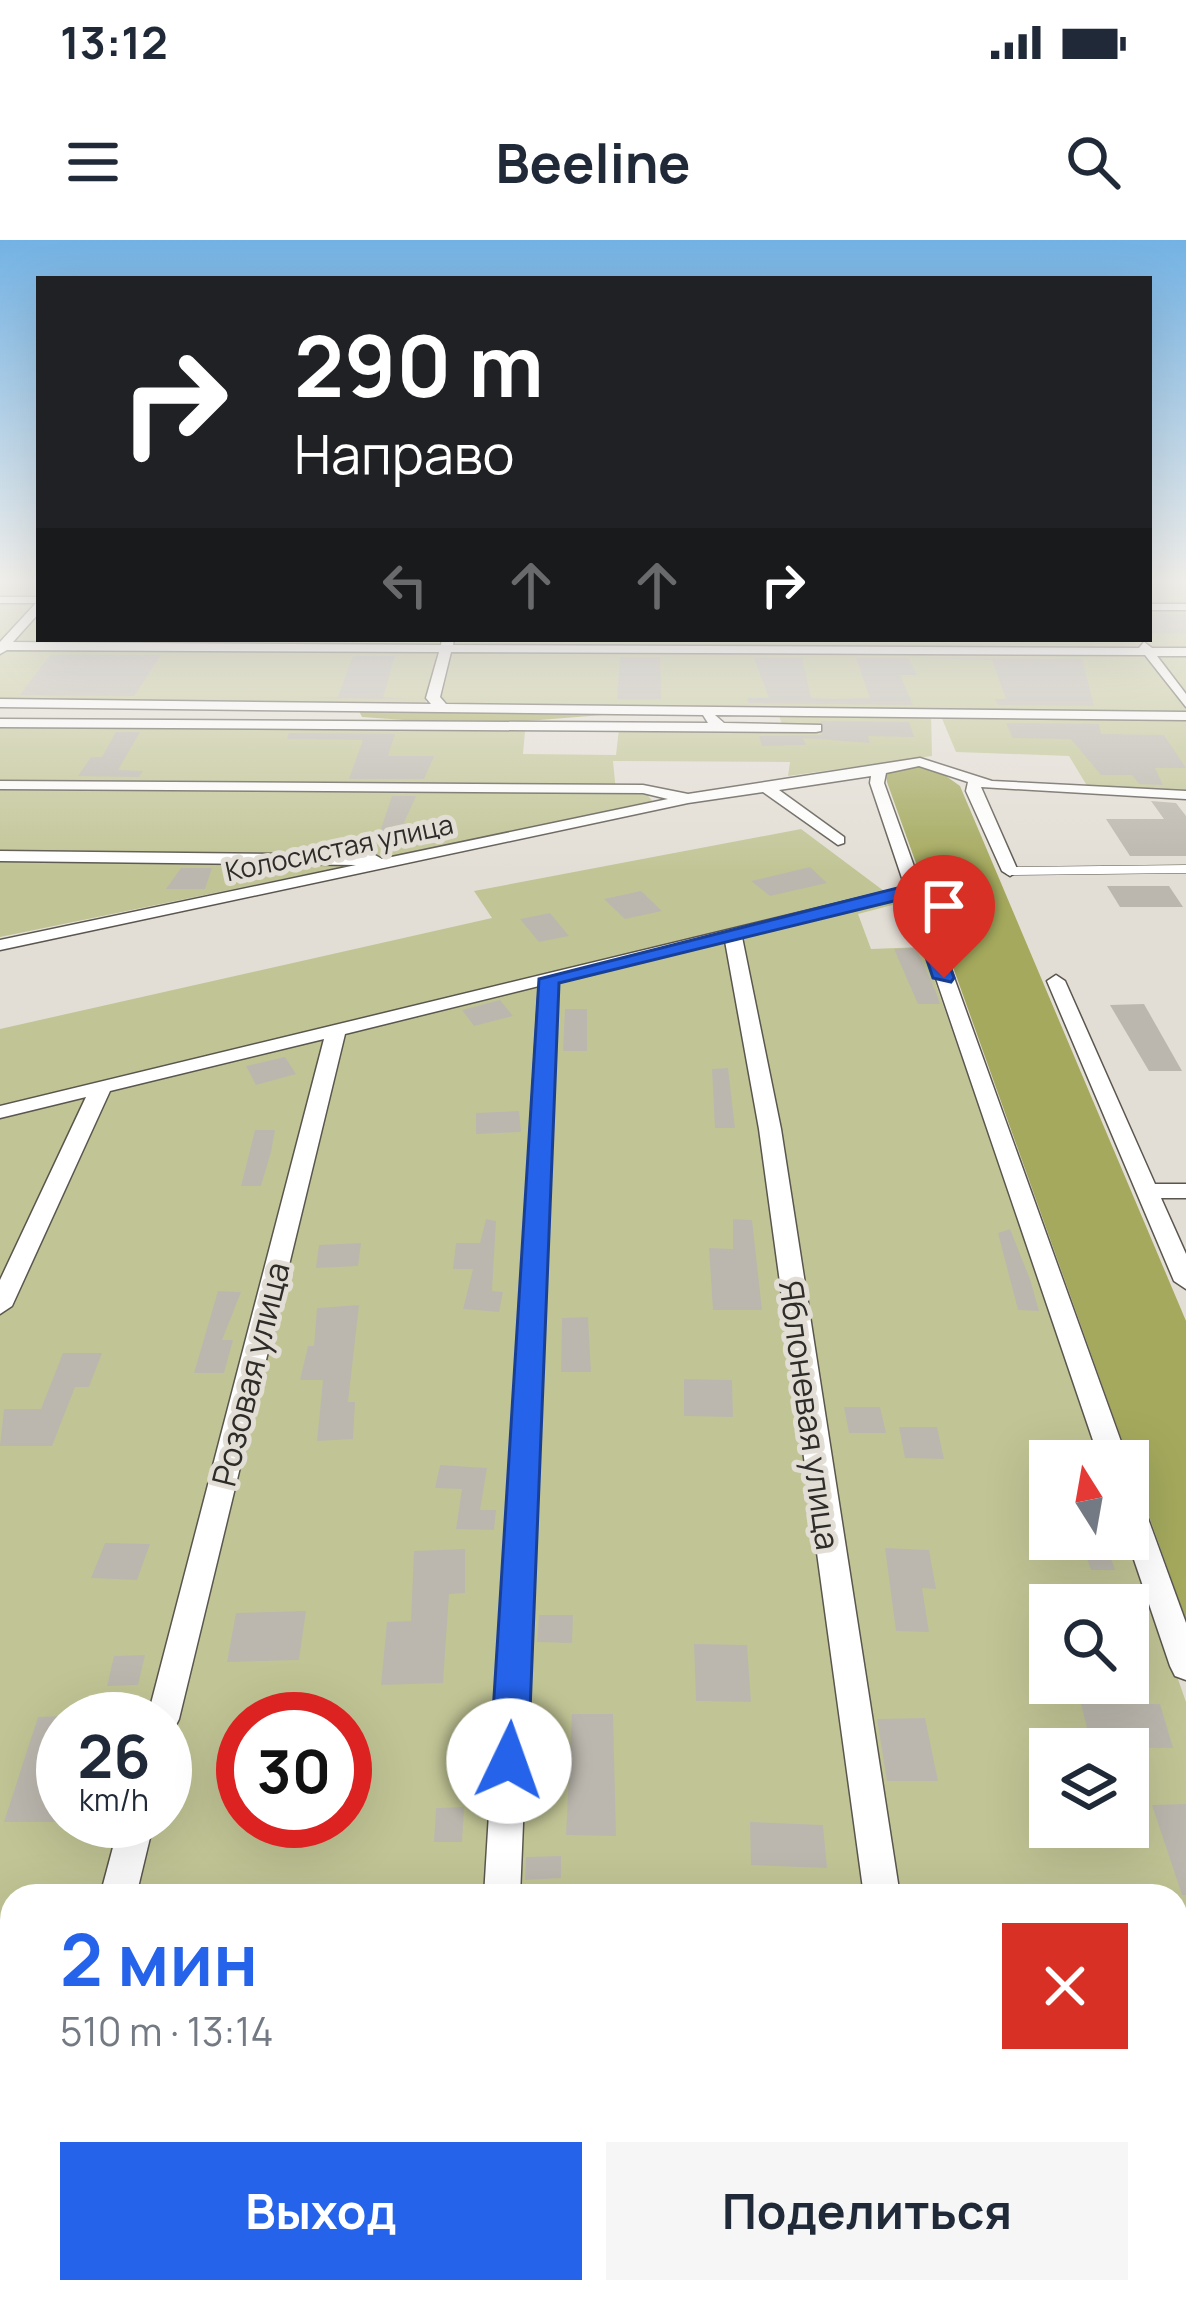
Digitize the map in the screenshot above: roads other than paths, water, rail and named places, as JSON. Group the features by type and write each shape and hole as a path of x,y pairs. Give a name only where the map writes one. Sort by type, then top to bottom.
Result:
{"street":[{"path":"438,679 433,698 442,707"},
{"path":"0,703 1186,716"},
{"path":"699,708 720,727"},
{"path":"0,723 816,728"},
{"name":"Колосистая улица","path":"0,945 693,798 920,762 975,782 1186,795"},
{"path":"879,770 878,783 913,890 1107,1440"},
{"path":"975,782 973,791 1010,871"},
{"path":"0,785 643,789 693,798"},
{"path":"764,786 838,840"},
{"path":"0,856 352,857 395,864"},
{"path":"0,1112 913,890"},
{"name":"Яблоневая улица","path":"734,935 770,1129 880,1884"},
{"path":"503,1884 549,979"},
{"path":"1056,981 1186,1282"},
{"name":"Розовая улица","path":"170,1692 336,1030"},
{"path":"0,1306 101,1088"},
{"path":"1147,1191 1186,1191"},
{"path":"1149,1560 1186,1666"},
{"path":"121,1884 130,1848"}],"lane":[{"path":"1010,871 1186,869"}]}
